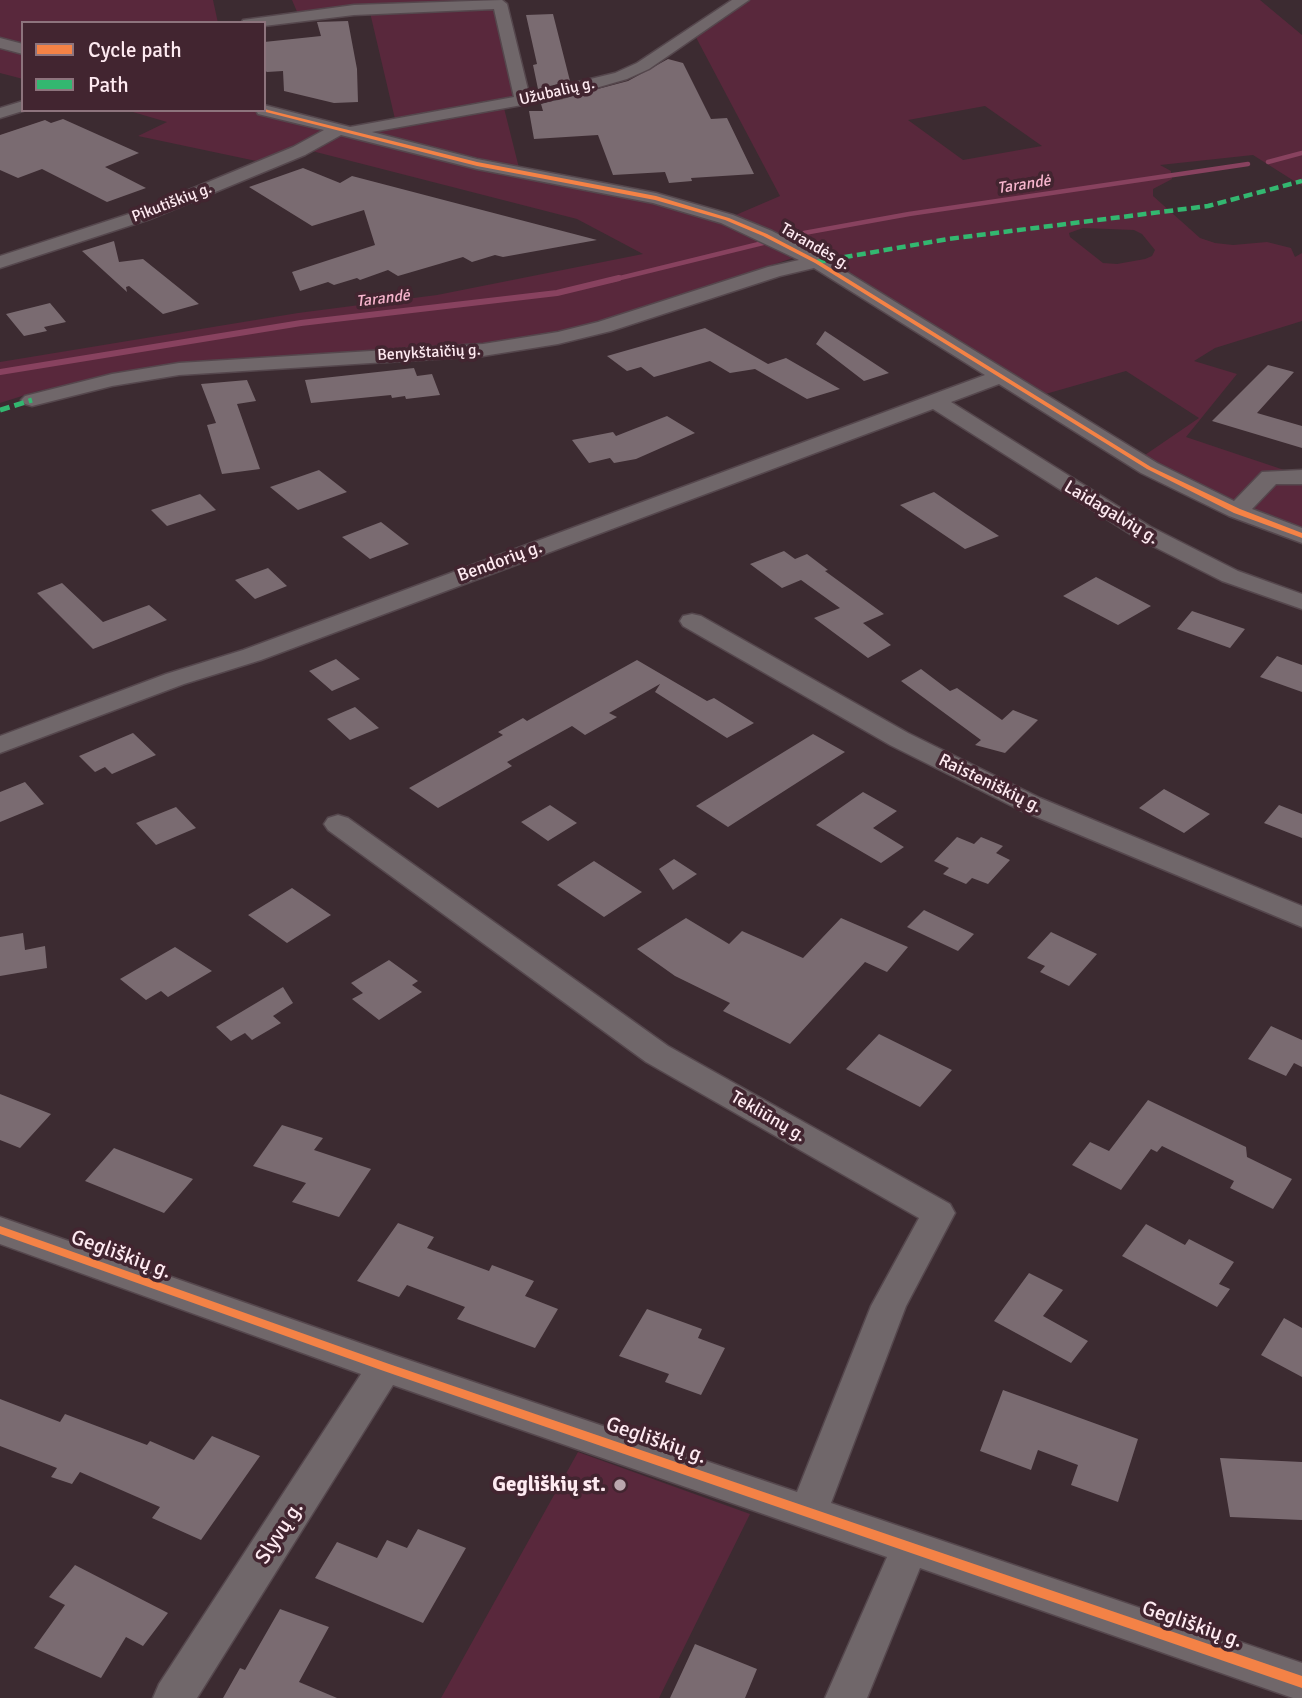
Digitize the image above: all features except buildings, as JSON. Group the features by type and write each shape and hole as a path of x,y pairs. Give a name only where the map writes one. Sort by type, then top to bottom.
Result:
{"street":[{"name":"Užubalių g.","path":"346,131 561,93 633,72 742,0"},
{"path":"264,21 354,10 500,4 521,95 526,100"},
{"path":"0,43 21,48"},
{"path":"0,114 21,107"},
{"name":"Tarandės g.","path":"266,111 477,164 656,198 740,225 817,262 1149,468 1237,511 1302,536"},
{"name":"Pikutiškių g.","path":"0,262 144,215 346,131"},
{"name":"Benykštaičių g.","path":"32,400 112,380 179,369 483,350 558,338 604,327 775,271 817,262"},
{"name":"Bendorių g.","path":"0,745 175,679 252,655 999,377"},
{"name":"Laidagalvių g.","path":"933,400 1143,532 1230,576 1302,602"},
{"path":"1237,511 1270,477 1302,477"},
{"name":"Raisteniškių g.","path":"692,621 899,739 1018,798 1302,918"},
{"name":"Tekliūnų g.","path":"338,824 657,1054 938,1213 889,1306 808,1512"},
{"name":"Gegliškių g.","path":"0,1230 385,1367 1302,1682"},
{"name":"Slyvų g.","path":"174,1698 385,1367"},
{"path":"846,1698 911,1547"}],"shaded area":[{"path":"0,0 213,0 218,21 21,21 21,45 0,40"},
{"path":"292,0 494,0 515,97 502,100 519,168 351,127 395,119 368,4 298,14"},
{"path":"736,0 1260,0 1302,35 1302,186 1253,155 1160,165 1171,171 1172,179 1153,189 1153,196 1200,238 1233,245 1267,242 1291,248 1295,257 1302,253 1302,321 1215,348 1194,361 1237,374 1186,437 1302,476 1302,530 1209,492 1142,457 1199,418 1126,371 1042,395 731,217 780,196 690,26","holes":["985,106 1042,146 963,160 908,120","1083,228 1134,230 1142,234 1155,250 1152,256 1145,259 1117,264 1103,263 1070,237 1069,233"]},
{"path":"0,47 21,52 21,78 0,73"},
{"path":"133,112 261,112 316,126 322,133 261,162 138,136 167,122"},
{"path":"339,135 349,135 468,167 621,192 730,225 789,253 793,258 569,333 476,346 270,357 194,364 38,391 0,403 0,362 298,313 437,295 643,254 577,219 312,151"},
{"path":"578,1452 750,1514 659,1698 441,1698"}],"waterway":[{"name":"Tarandė","path":"1268,162 1302,153"},
{"name":"Tarandė","path":"804,233 909,214 1248,164"},
{"name":"Tarandė","path":"612,280 767,242"},
{"name":"Tarandė","path":"0,372 301,323 557,293 619,278"}],"marked path":[{"path":"817,262 948,239 1208,206 1302,181"},
{"path":"0,410 32,400"}],"cycle path":[{"path":"266,111 477,164 656,198 727,219 817,262 1149,468 1237,511 1302,536"},
{"path":"0,1230 385,1367 1302,1682"}],"place":[{"name":"Gegliškių st.","path":"620,1485"}]}
